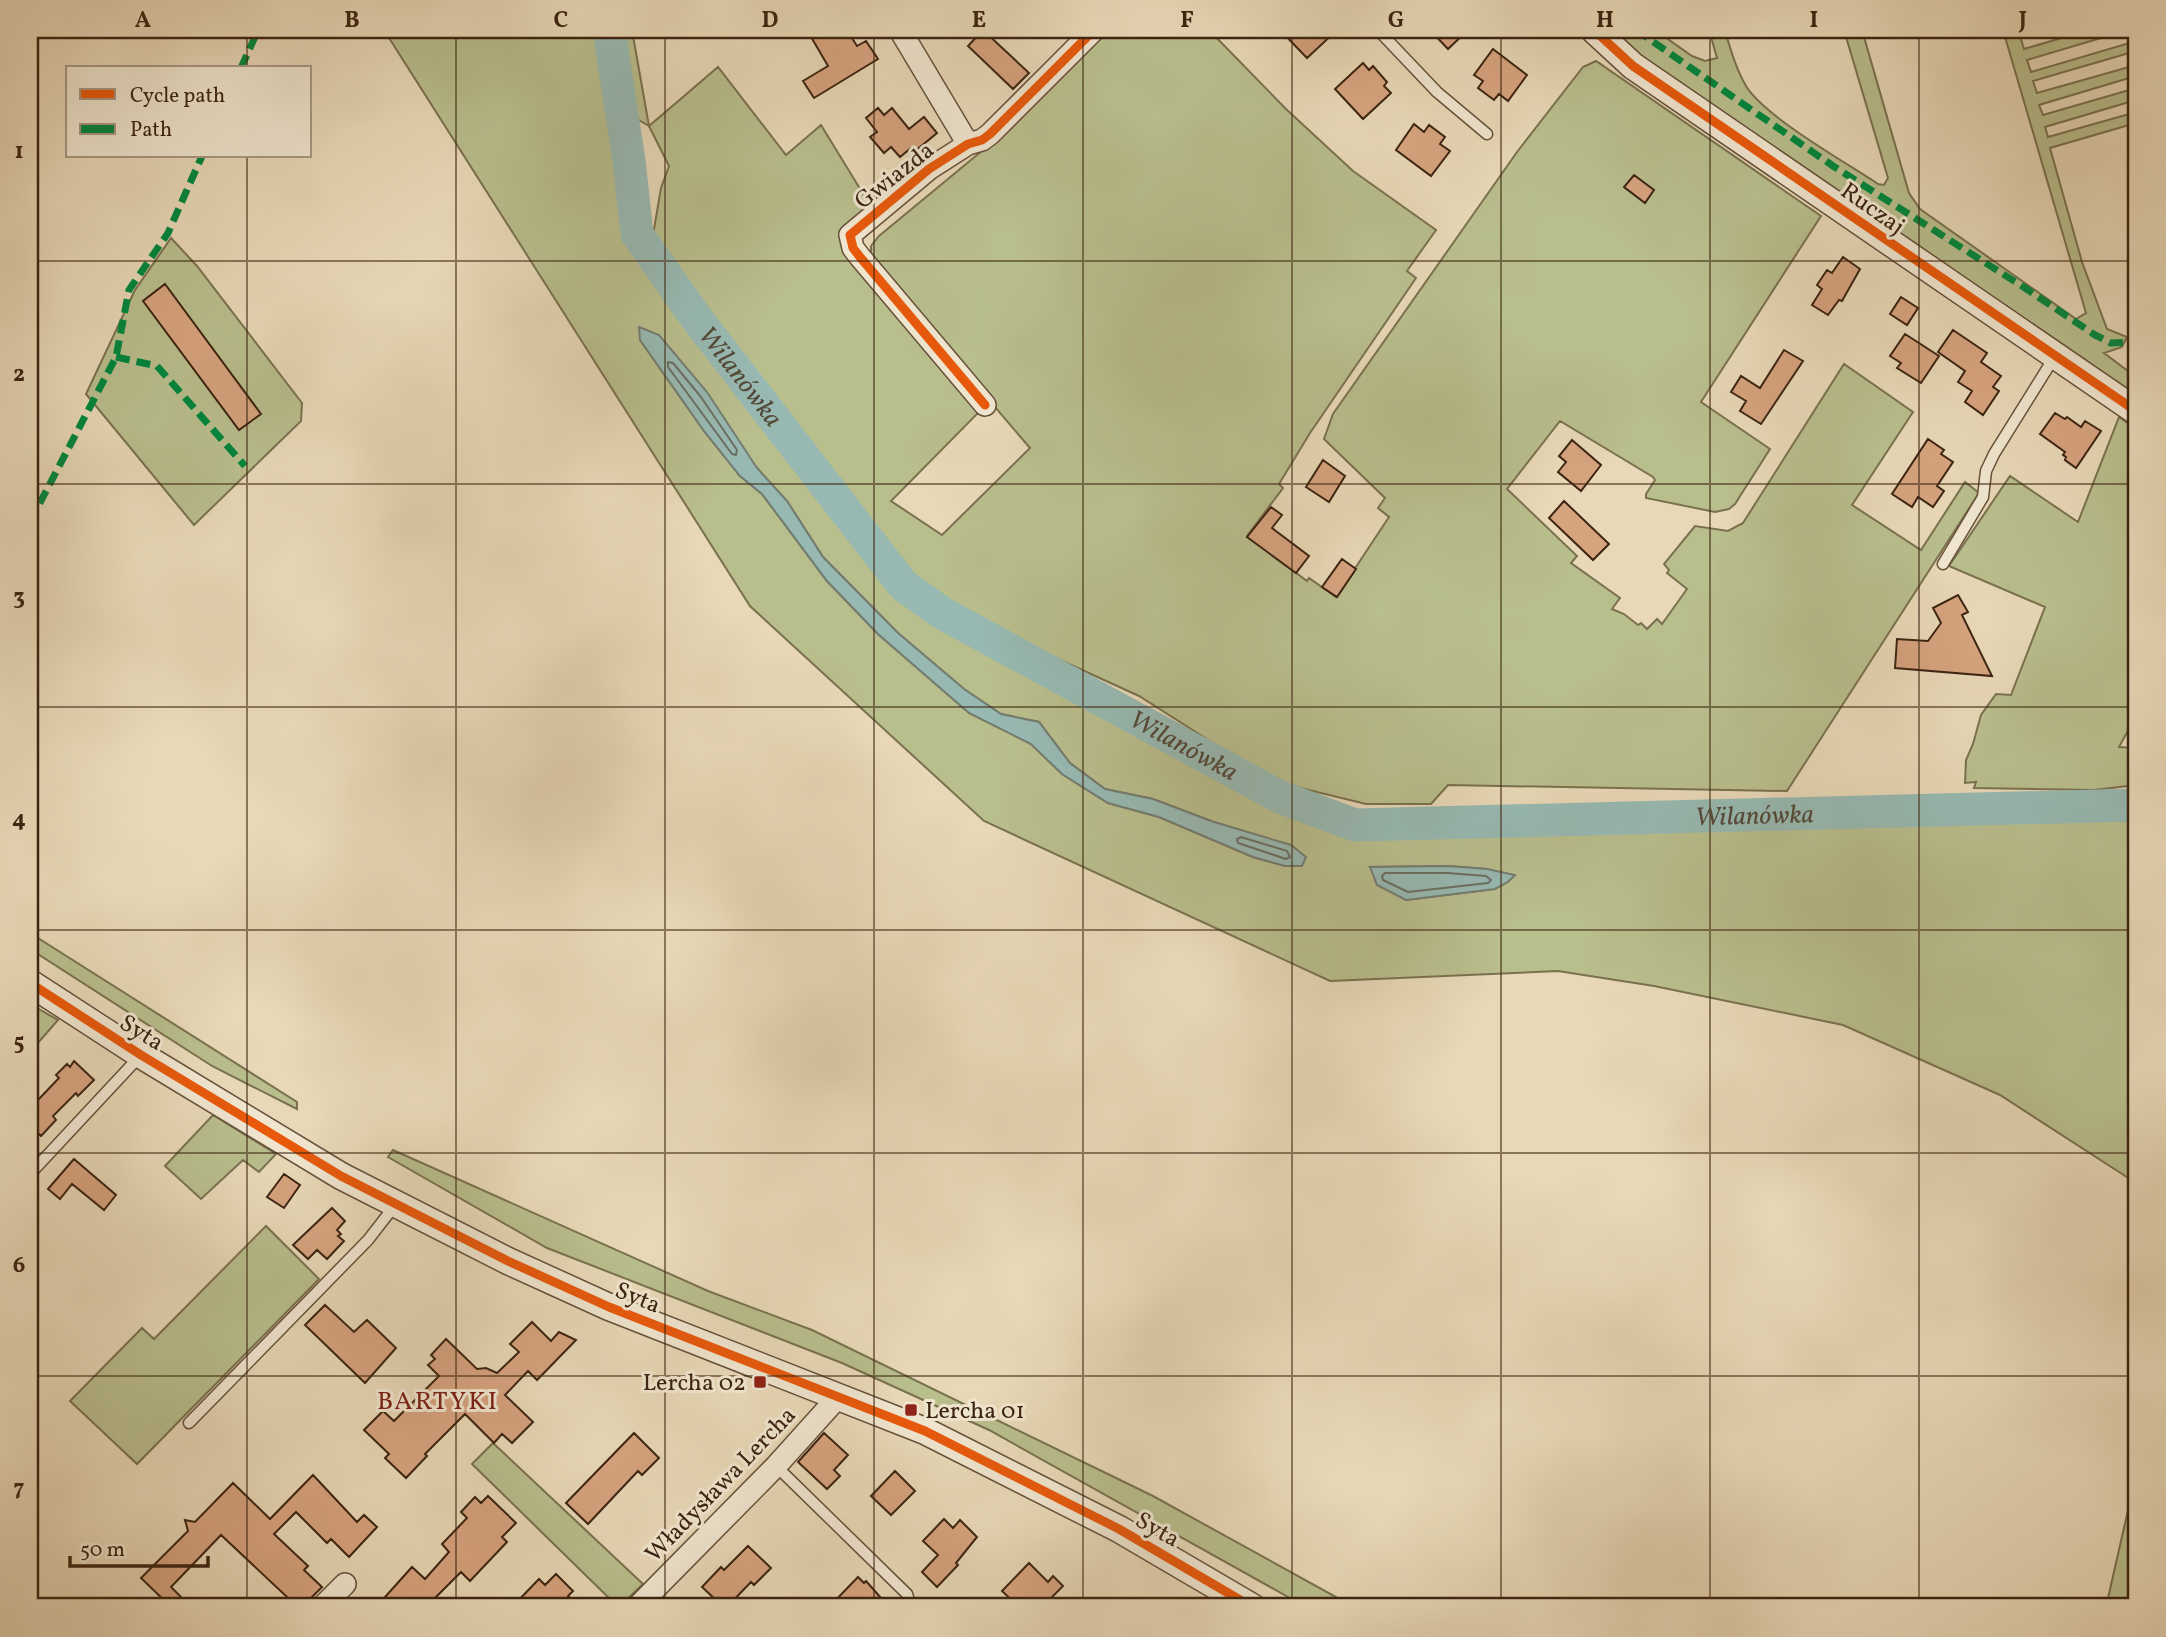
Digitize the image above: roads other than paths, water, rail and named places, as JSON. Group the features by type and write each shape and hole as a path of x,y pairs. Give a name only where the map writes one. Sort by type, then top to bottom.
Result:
{"street":[{"path":"900,30 968,144"},
{"name":"Gwiazda","path":"985,405 860,257 850,239 855,231 929,169 968,144 982,140 990,134 1094,30"},
{"name":"Ruczaj","path":"1594,30 1633,66 2136,411"},
{"name":"Syta","path":"30,983 141,1055 341,1175 396,1204 508,1261 609,1307 906,1422 1119,1529 1252,1607"},
{"name":"Władysława Lercha","path":"637,1607 776,1466 839,1396"},
{"path":"322,1607 345,1584"}],"lane":[{"path":"1378,30 1437,92 1487,134"},
{"path":"1943,564 1986,492 1986,471 1994,454 2055,356"},
{"path":"30,1174 141,1055"},
{"path":"189,1423 368,1240 396,1204"},
{"path":"776,1466 907,1594 911,1607"}],"water":[{"path":"639,327 659,335 707,392 757,468 787,501 823,557 898,633 964,689 1001,714 1039,722 1070,763 1105,789 1153,799 1211,821 1291,845 1306,857 1302,866 1285,866 1253,857 1159,817 1108,803 1062,774 1031,744 969,713 878,634 827,581 762,494 740,476 704,431 640,340"},
{"path":"1448,866 1487,869 1515,875 1495,889 1406,900 1377,885 1370,867"}],"waterway":[{"name":"Wilanówka","path":"609,30 637,234 697,319 903,585 942,613 1280,797 1355,825 2136,805"}],"place":[{"name":"Lercha 02","path":"760,1382"},
{"name":"Lercha 01","path":"911,1410"}],"district":[{"name":"BARTYKI","path":"438,1400"}]}
